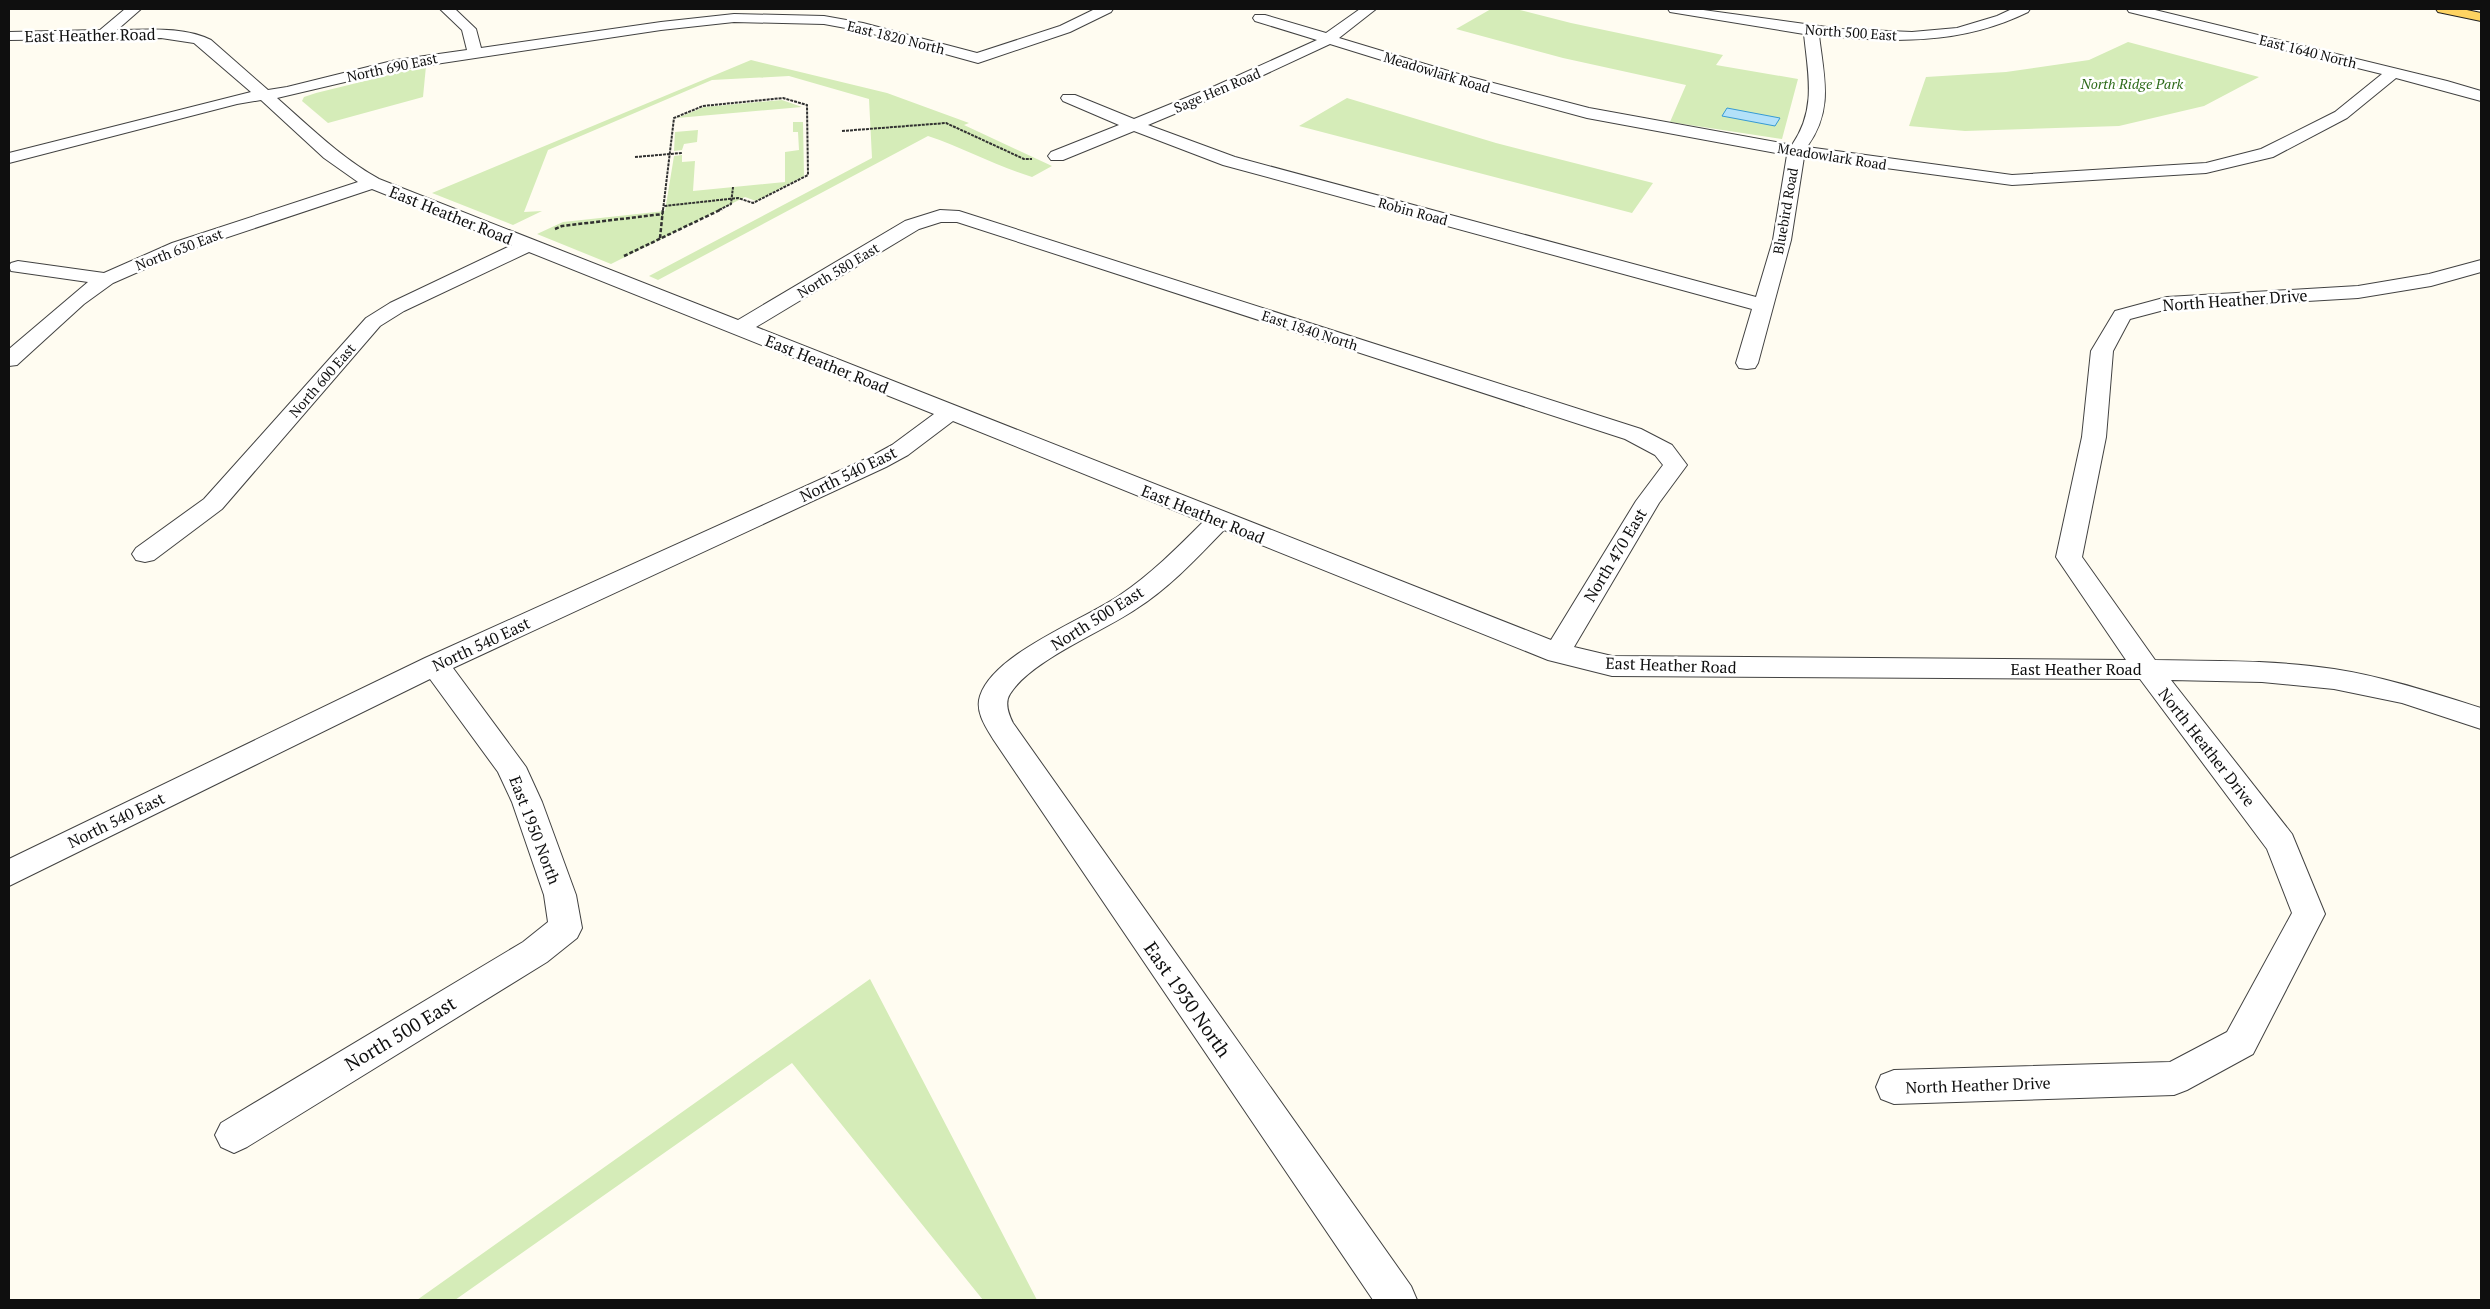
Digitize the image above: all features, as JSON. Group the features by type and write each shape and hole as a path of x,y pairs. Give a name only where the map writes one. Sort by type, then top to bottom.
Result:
{"main road":[{"path":"2443,9 2481,17"}],"street":[{"path":"104,35 122,17 134,9"},
{"path":"448,9 469,29 475,52"},
{"name":"East 1820 North","path":"782,18 824,20 863,27 978,58 1070,27 1106,9"},
{"name":"Sage Hen Road","path":"1056,156 1221,89 1330,39 1370,9"},
{"name":"North 500 East","path":"1676,9 1758,24 1888,36 1926,36 1986,26 2002,21 2023,9"},
{"name":"East 1640 North","path":"2134,9 2394,72 2481,96"},
{"name":"North 690 East","path":"9,158 236,99 287,92 396,65 475,52 695,22 734,18 782,18"},
{"name":"Meadowlark Road","path":"1260,18 1450,76 1586,113 1796,151 2012,180 2206,168 2267,153 2300,138 2347,111 2394,72"},
{"name":"Bluebird Road","path":"1747,363 1782,240 1796,151 1806,137 1817,109 1818,93 1811,30"},
{"name":"East Heather Road","path":"9,36 162,34 198,39 206,43 330,154 354,173 373,184 1558,653 1612,666 2147,669 2262,672 2334,679 2404,694 2481,719"},
{"name":"Robin Road","path":"1069,98 1230,161 1764,306"},
{"name":"North 630 East","path":"9,360 77,300 106,280 179,247 373,184"},
{"name":"North 580 East","path":"738,329 912,225 940,216"},
{"name":"East 1840 North","path":"940,216 959,217 1633,434 1664,449 1674,460"},
{"name":"North 600 East","path":"145,554 213,504 373,322 405,302 527,245"},
{"name":"North Heather Drive","path":"1894,1087 2174,1078 2240,1044 2309,914 2281,843 2147,669 2069,557 2094,437 2102,352 2122,315 2168,302 2358,292 2431,280 2481,266"},
{"path":"18,267 106,280"},
{"name":"North 540 East","path":"9,873 435,665 878,462 900,450 950,413"},
{"name":"North 470 East","path":"1558,653 1571,628 1648,501 1671,473 1674,460"},
{"name":"North 500 East","path":"996,692 1007,676 1017,669 1130,601 1154,582 1219,520"},
{"name":"East 1950 North","path":"435,665 510,767 527,802 560,895 565,928"},
{"name":"East 1930 North","path":"996,692 994,712 1002,731 1397,1300"},
{"name":"North 500 East","path":"234,1135 535,952 565,928"}],"path":[{"path":"660,238 674,118 702,106 783,98 807,104 808,175 753,203 738,198 664,206"},
{"path":"842,131 946,123 1024,159 1040,155 1056,156"},
{"path":"635,157 682,153"},
{"path":"617,260 730,204 734,187"},
{"path":"554,229 562,226 663,214"}],"green space":[{"path":"1491,9 1516,9 1571,23 1723,55 1716,65 1798,79 1782,139 1670,122 1686,85 1563,58 1456,29"},
{"name":"North Ridge Park","path":"2128,42 2259,77 2204,106 2119,126 1965,131 1909,126 1926,77 2006,72 2089,60"},
{"path":"751,60 887,93 969,123 964,125 1052,166 1032,177 928,136 658,280 649,276 872,158 869,99 789,76 712,80 548,150 524,212 542,211 513,225 432,193"},
{"path":"426,66 423,97 328,123 302,101 304,97 316,93"},
{"path":"1347,98 1496,143 1653,183 1632,213 1299,126"},
{"path":"782,100 802,107 677,118 704,107"},
{"path":"793,122 803,122 804,176 756,201 745,197 611,264 537,234 563,222 665,211 674,156 682,155 682,162 695,161 693,191 785,182 785,152 799,150 798,132 793,132"},
{"path":"698,130 697,142 684,144 682,150 674,151 675,132"},
{"path":"870,979 1037,1300 983,1300 792,1063 455,1300 417,1300"}],"water":[{"path":"1727,108 1780,118 1775,126 1722,116"}]}
